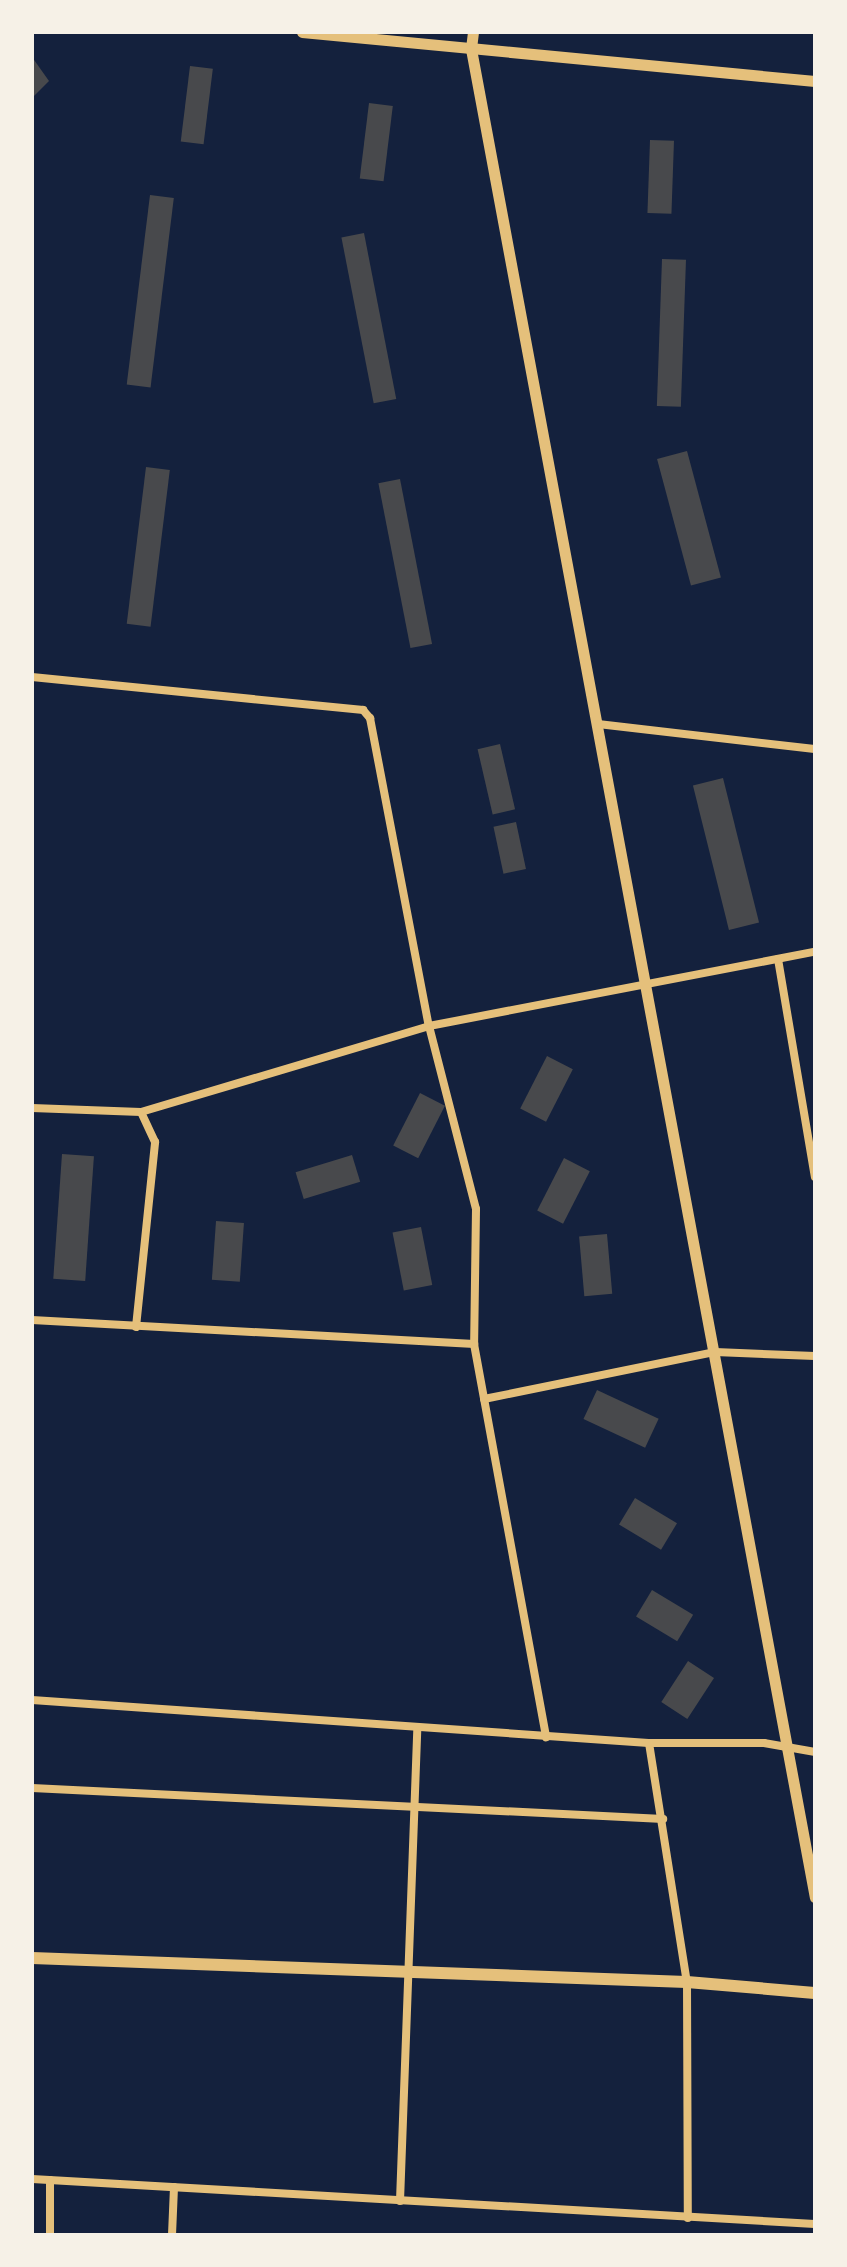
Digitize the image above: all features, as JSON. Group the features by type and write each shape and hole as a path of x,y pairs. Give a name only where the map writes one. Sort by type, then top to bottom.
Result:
{"main road":[{"path":"302,32 815,81"},
{"path":"473,32 471,49 790,1749 815,1897"},
{"path":"32,1958 687,1982 815,1993"}],"street":[{"path":"32,677 363,710 370,718 429,1026 476,1209 474,1344 546,1737"},
{"path":"598,724 815,749"},
{"path":"32,1108 141,1112 429,1026 815,952"},
{"path":"778,959 815,1177"},
{"path":"136,1327 155,1142 141,1112"},
{"path":"32,1320 474,1344"},
{"path":"484,1399 715,1352 815,1356"},
{"path":"32,1700 546,1737 649,1743 764,1743 815,1752"},
{"path":"400,2201 417,1727"},
{"path":"649,1743 687,1982 688,2218"},
{"path":"32,1788 663,1819"},
{"path":"32,2179 815,2224"},
{"path":"50,2180 50,2235"},
{"path":"172,2235 174,2187"}],"building":[{"path":"32,57 49,81 34,96 32,93"},
{"path":"190,66 213,69 204,144 181,141"},
{"path":"369,103 393,106 384,181 360,178"},
{"path":"650,140 674,141 671,214 647,213"},
{"path":"150,195 174,198 151,388 127,385"},
{"path":"364,233 396,399 374,403 341,237"},
{"path":"662,259 686,260 681,407 657,406"},
{"path":"687,451 721,578 691,586 657,459"},
{"path":"146,467 170,470 151,627 127,624"},
{"path":"400,479 432,644 410,648 378,483"},
{"path":"500,744 515,809 493,814 478,749"},
{"path":"723,778 759,923 729,930 693,785"},
{"path":"516,822 526,869 503,874 494,827"},
{"path":"547,1056 573,1069 546,1122 520,1109"},
{"path":"420,1093 445,1106 418,1158 393,1146"},
{"path":"62,1154 94,1156 85,1281 53,1279"},
{"path":"352,1155 360,1182 304,1199 296,1172"},
{"path":"564,1158 590,1171 563,1224 537,1211"},
{"path":"216,1221 244,1223 240,1282 212,1280"},
{"path":"421,1227 432,1285 404,1290 393,1233"},
{"path":"607,1234 612,1294 584,1296 579,1236"},
{"path":"597,1390 659,1419 645,1448 583,1419"},
{"path":"635,1498 677,1523 661,1550 619,1525"},
{"path":"652,1590 693,1615 677,1641 636,1617"},
{"path":"688,1661 714,1678 687,1719 661,1702"}]}
